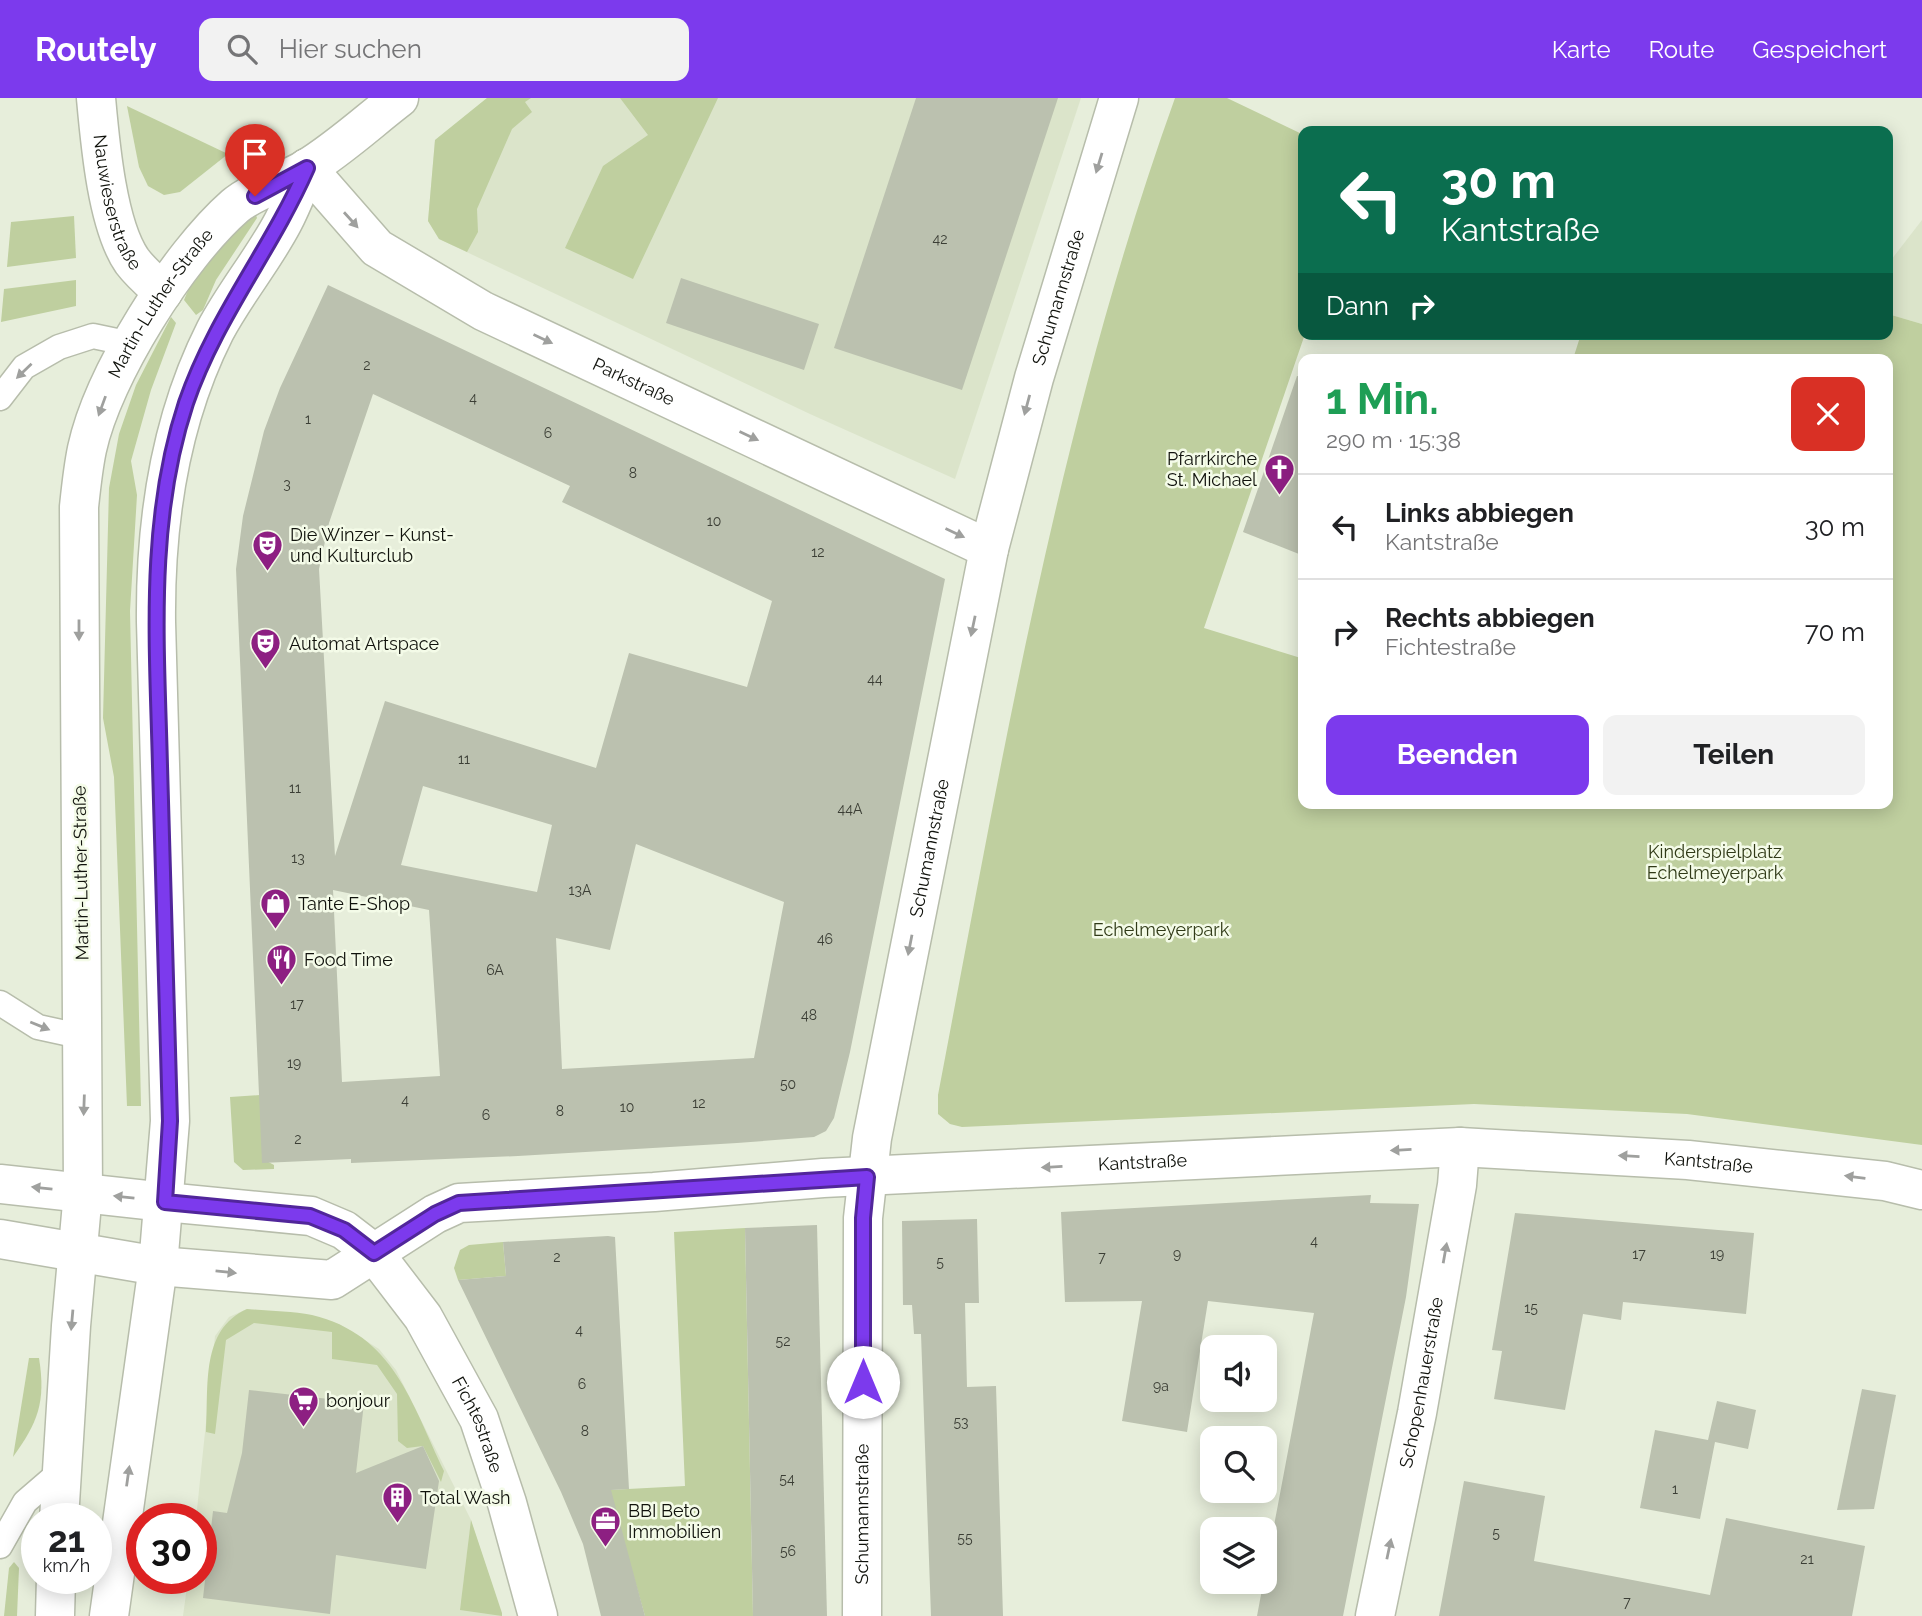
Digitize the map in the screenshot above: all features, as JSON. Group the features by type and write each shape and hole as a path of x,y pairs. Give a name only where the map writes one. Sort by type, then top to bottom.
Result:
{"street":[{"name":"Nauwieserstraße","path":"96,98 108,197 130,259 163,292"},
{"name":"Martin-Luther-Straße","path":"60,1503 83,1192 79,507 87,448 114,375 163,292 237,205 307,168 399,98"},
{"name":"Schumannstraße","path":"862,1616 863,1218 867,1177 989,549 1034,377 1119,98"},
{"name":"Parkstraße","path":"307,168 377,248 483,311 989,549"},
{"path":"108,1616 158,1266 170,1121 156,600 162,511 186,404 215,333 282,223 307,168"},
{"name":"Kantstraße","path":"374,1253 435,1214 459,1203 867,1177 1460,1147 1713,1162 1885,1181 1922,1190"},
{"name":"Schopenhauerstraße","path":"1375,1616 1417,1413 1457,1185 1460,1147"},
{"name":"Fichtestraße","path":"0,1184 310,1216 344,1230 374,1253 422,1317 479,1419 507,1503 538,1616"},
{"path":"0,1240 158,1266 332,1280 374,1253"},
{"path":"55,1616 56,1594"}],"lane":[{"path":"0,398 24,367 59,347 93,336 131,344"},
{"path":"0,1003 38,1027 83,1037"},
{"path":"0,1546 25,1502 61,1471"}],"shaded area":[{"path":"487,98 1081,98 955,479 810,414 439,239 428,221 435,140"},
{"path":"1922,220 1922,324 1893,315 1893,258"},
{"path":"247,1309 310,1315 339,1324 379,1349 396,1370 471,1520 502,1616 183,1616 186,1594 217,1594 217,1503 198,1503 215,1336 229,1317"}],"green space":[{"path":"487,98 531,98 525,102 532,112 512,129 477,209 478,232 467,252 439,239 428,221 435,140"},
{"path":"620,98 718,98 633,279 565,248 603,166 648,135"},
{"name":"Echelmeyerpark","path":"1175,98 1227,98 1298,132 1298,340 1303,340 1204,628 1298,657 1298,809 1893,809 1893,354 1575,354 1579,340 1893,340 1893,315 1922,324 1922,1145 1687,1114 1474,1104 962,1127 950,1124 938,1114 938,1095 1037,592 1098,343 1134,220"},
{"path":"127,106 228,154 180,192 164,195 148,186 139,167"},
{"path":"255,212 257,218 216,280 203,310 196,315 184,300 190,286 223,242"},
{"path":"74,216 76,258 7,267 11,222"},
{"path":"76,280 76,306 1,322 4,289"},
{"path":"171,317 176,323 151,390 131,461 137,495 130,611 141,1106 127,1106 114,777 103,718 109,488 119,434 136,385"},
{"path":"260,1095 263,1159 274,1165 274,1169 243,1170 234,1162 230,1097"},
{"path":"745,1228 753,1616 645,1616 609,1490 685,1486 674,1232"},
{"path":"503,1242 506,1276 458,1280 454,1268 460,1250 469,1245"},
{"path":"247,1309 312,1315 340,1325 363,1338 381,1355 409,1397 444,1471 441,1482 423,1446 407,1448 398,1441 397,1394 377,1365 332,1359 332,1332 254,1323 226,1340 215,1434 206,1432 208,1378 214,1345 232,1318"},
{"path":"29,1358 39,1358 40,1399 29,1433 13,1457"},
{"path":"471,1520 502,1613 502,1616 460,1610"},
{"path":"14,1562 19,1568 17,1616 4,1616 9,1568"}],"building":[{"path":"916,98 1058,98 962,390 834,348"},
{"path":"681,278 819,324 804,370 666,323"},
{"path":"328,285 945,579 850,1052 834,1118 826,1131 814,1137 518,1156 351,1163 351,1159 262,1163 236,569 243,516 264,431 280,388","holes":["373,394 570,486 562,502 772,601 747,687 629,653 596,768 385,701 335,856 319,569 329,523","423,786 552,825 537,892 401,865","636,844 784,902 754,1058 562,1069 556,938 610,950","333,890 429,910 440,1076 342,1082"]},
{"path":"1297,376 1298,376 1298,554 1243,532"},
{"path":"1371,1195 1370,1203 1419,1204 1406,1297 1343,1616 1257,1616 1261,1594 1277,1594 1276,1517 1314,1313 1208,1301 1203,1335 1200,1335 1200,1351 1187,1432 1122,1421 1142,1301 1065,1302 1061,1212"},
{"path":"1515,1213 1754,1233 1746,1314 1623,1302 1621,1320 1583,1314 1565,1410 1494,1399 1502,1351 1492,1350"},
{"path":"977,1219 979,1303 965,1303 967,1387 996,1386 1003,1616 931,1616 921,1334 914,1334 912,1305 903,1305 902,1221"},
{"path":"817,1225 827,1616 753,1616 745,1228"},
{"path":"615,1237 629,1489 611,1490 645,1616 601,1616 583,1544 561,1492 458,1280 506,1276 503,1242"},
{"path":"1862,1389 1896,1395 1874,1509 1837,1510"},
{"path":"249,1390 364,1403 356,1473 423,1446 439,1481 426,1569 336,1555 330,1614 203,1598 203,1594 217,1594 217,1512 227,1513 242,1453"},
{"path":"1717,1401 1756,1410 1748,1449 1715,1442 1700,1519 1640,1508 1655,1430 1708,1440"},
{"path":"1464,1481 1545,1496 1534,1561 1710,1595 1726,1518 1865,1546 1852,1616 1439,1616"}],"place":[{"name":"Pfarrkirche St. Michael","path":"1280,496"},
{"name":"Die Winzer – Kunst- und Kulturclub","path":"267,572"},
{"name":"Automat Artspace","path":"266,671"},
{"name":"Tante E-Shop","path":"275,931"},
{"name":"Food Time","path":"281,987"},
{"name":"bonjour","path":"303,1428"},
{"name":"Total Wash","path":"397,1525"},
{"name":"BBI Beto Immobilien","path":"605,1548"}],"route":[{"path":"255,196 307,168 282,223 215,333 186,404 163,500 159,532 156,622 170,1121 165,1202 310,1216 344,1230 374,1253 435,1214 459,1203 867,1177 863,1218 863,1382"}],"park label":[{"name":"Kinderspielplatz Echelmeyerpark","path":"1715,862"}]}
